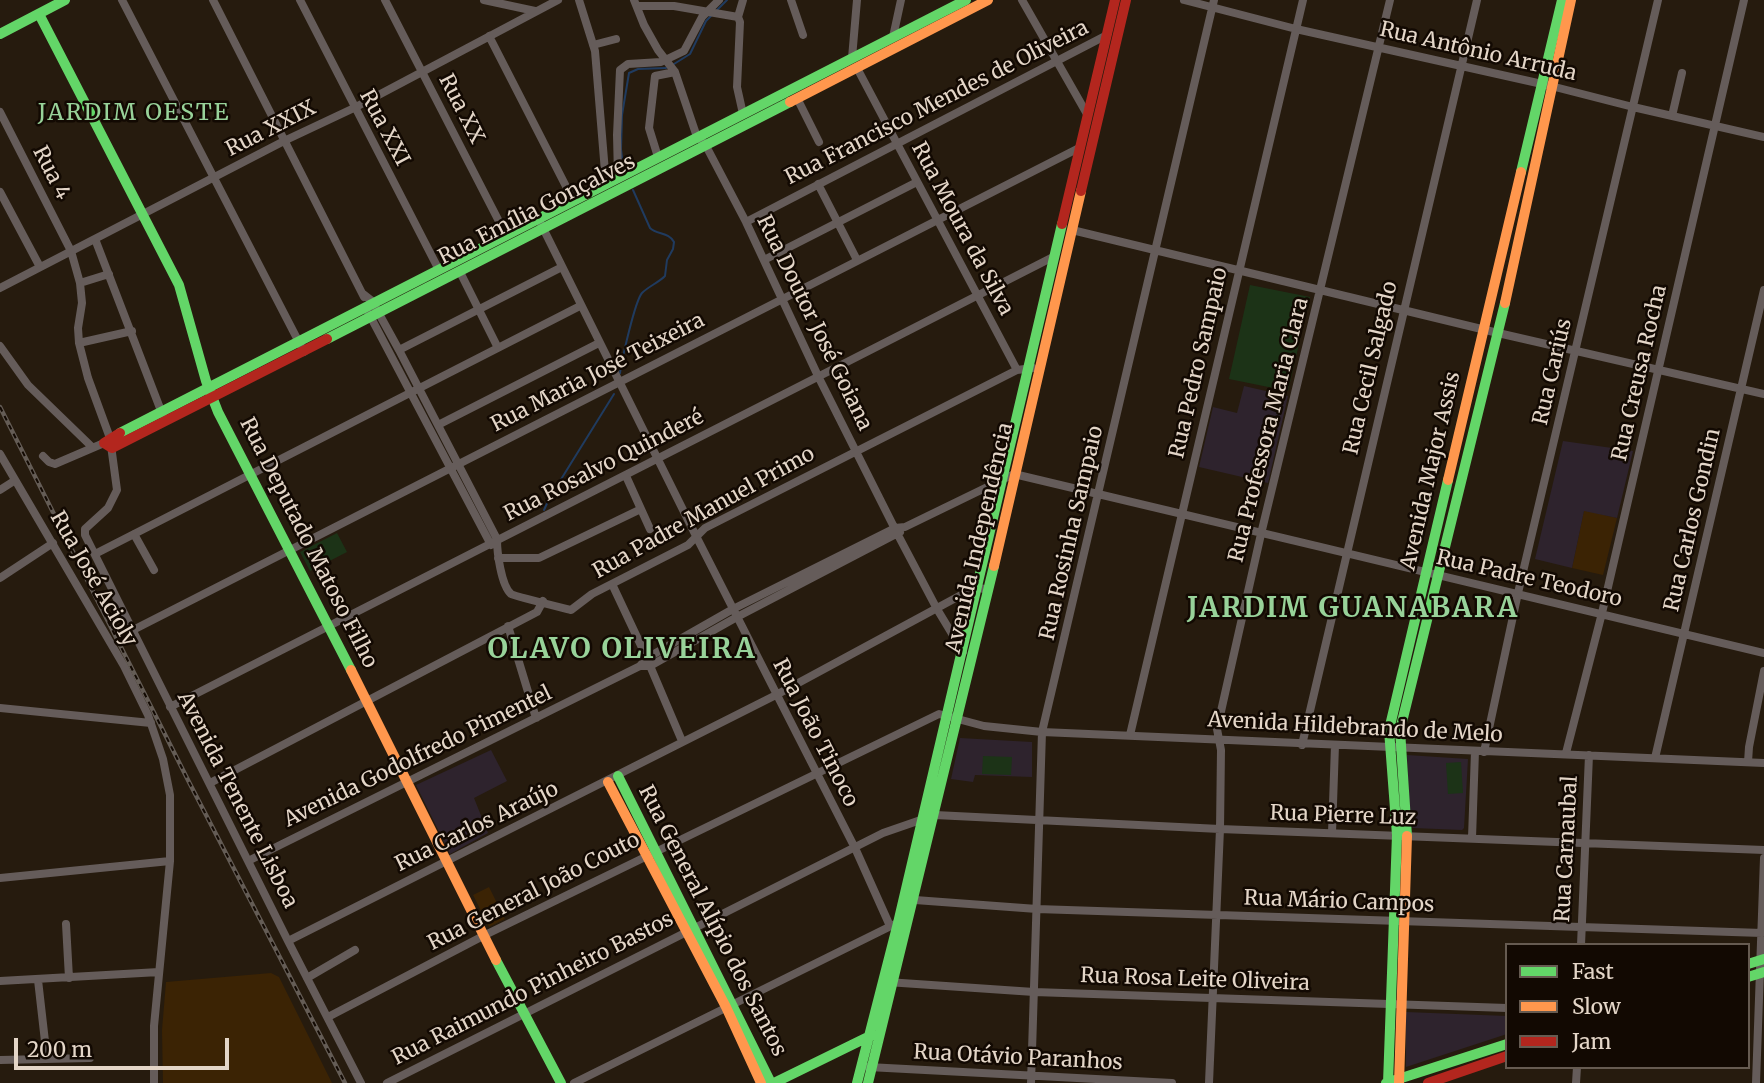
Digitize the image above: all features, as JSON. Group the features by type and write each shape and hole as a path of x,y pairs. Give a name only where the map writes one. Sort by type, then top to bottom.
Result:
{"street":[{"path":"122,0 304,352"},
{"path":"213,0 369,306 493,541 497,554 539,558 641,509"},
{"name":"Rua XXI","path":"300,0 439,270"},
{"name":"Rua XX","path":"385,0 506,234"},
{"path":"484,0 538,11"},
{"path":"528,11 531,0"},
{"name":"Rua XXIX","path":"0,288 286,140 354,108 558,0"},
{"path":"579,0 593,45 606,184"},
{"path":"618,177 620,70 628,64 664,61 684,51 707,12 719,0"},
{"path":"743,0 738,17 737,87 743,114"},
{"path":"791,0 803,35"},
{"path":"854,63 857,0"},
{"path":"893,37 901,0"},
{"name":"Rua Emília Gonçalves","path":"854,63 893,37 965,0"},
{"path":"1022,0 1087,114"},
{"name":"Avenida Independência","path":"868,1083 869,1037 915,900 967,653 976,587 1115,0"},
{"name":"Avenida Independência","path":"967,653 988,590 1014,474 1028,369 1072,230 1126,0"},
{"name":"Rua Antônio Arruda","path":"1184,0 1213,3 1296,29 1764,137"},
{"name":"Rua Pedro Sampaio","path":"1130,734 1303,0"},
{"name":"Rua Professora Maria Clara","path":"1209,1083 1220,829 1221,750 1217,729 1261,534 1390,0"},
{"name":"Rua Cecil Salgado","path":"1302,745 1477,0"},
{"name":"Avenida Major Assis","path":"1394,746 1439,576 1525,215 1562,0"},
{"name":"Avenida Major Assis","path":"1392,1082 1402,835 1394,746 1389,730 1511,211 1571,0"},
{"name":"Rua Cariús","path":"1472,838 1479,752 1658,0"},
{"name":"Rua Creusa Rocha","path":"1566,754 1602,613 1744,0"},
{"path":"0,34 62,1"},
{"name":"Rua Emília Gonçalves","path":"43,456 48,462 55,464 212,399 304,352 369,306 460,272 468,261 506,234 540,223 573,200 658,157 701,141 743,114 812,85 981,2"},
{"path":"635,3 674,6 738,17"},
{"name":"Rua Doutor José Goiana","path":"635,3 664,61 675,72 701,141 746,222 818,376 896,531 937,609 967,653"},
{"name":"Rua Rosinha Sampaio","path":"1031,1080 1042,732 1213,3"},
{"name":"Rua Deputado Matoso Filho","path":"39,14 143,214 188,308 212,399 561,1083"},
{"name":"Rua Francisco Mendes de Oliveira","path":"746,222 1107,35"},
{"path":"489,36 573,200"},
{"path":"593,45 616,39"},
{"name":"Rua Moura da Silva","path":"854,63 978,295 1028,369"},
{"path":"658,157 649,128 655,76 675,72"},
{"path":"1672,116 1682,73"},
{"name":"Rua Emília Gonçalves","path":"164,418 208,387 439,270 468,261 701,141 797,98 812,85"},
{"path":"797,98 819,142"},
{"name":"Rua 4","path":"0,112 71,251 80,283 82,303 78,328 79,343 109,443 117,485 116,495 108,508 84,531"},
{"name":"Rua Maria José Teixeira","path":"134,630 1079,148"},
{"path":"764,260 917,182"},
{"path":"818,184 857,260"},
{"path":"0,191 40,267"},
{"path":"1511,211 1525,215"},
{"name":"Rua João Tinoco","path":"540,223 894,925"},
{"path":"1072,230 1497,333 1764,394"},
{"path":"95,239 164,418"},
{"name":"Rua Rosalvo Quinderé","path":"170,707 1053,257"},
{"path":"399,350 562,267"},
{"path":"460,272 498,348"},
{"path":"80,283 109,274"},
{"name":"Rua Carlos Gondin","path":"1655,758 1764,290"},
{"path":"369,306 399,350 414,390 438,425 454,465"},
{"path":"95,554 580,306"},
{"path":"79,343 132,331"},
{"path":"438,425 599,343"},
{"path":"0,346 28,385 92,447"},
{"path":"259,361 265,372"},
{"name":"Rua Padre Manuel Primo","path":"497,554 510,593 573,610 586,598 688,545 705,528 1028,369"},
{"path":"1456,450 1469,454"},
{"name":"Rua José Acioly","path":"0,454 124,666 151,723 163,759 170,796 170,861 154,1026 154,1083"},
{"path":"896,531 1014,474"},
{"name":"Rua Padre Teodoro","path":"1014,474 1764,653"},
{"path":"626,476 650,529"},
{"path":"0,490 14,481"},
{"name":"Avenida Tenente Lisboa","path":"84,531 361,1083"},
{"name":"Avenida Godolfredo Pimentel","path":"248,861 646,663 735,613 896,531"},
{"path":"134,534 154,570"},
{"path":"0,578 53,543"},
{"path":"612,584 682,741"},
{"path":"976,587 988,590"},
{"name":"Rua Carlos Araújo","path":"288,941 613,779 976,587"},
{"path":"210,782 537,612 542,601"},
{"path":"508,626 536,718"},
{"path":"1748,762 1764,671"},
{"path":"0,708 151,723"},
{"name":"Rua General João Couto","path":"328,1017 485,935 936,716 952,718"},
{"name":"Avenida Independência","path":"857,1083 867,1067 881,1031 894,925 952,718"},
{"name":"Avenida Hildebrando de Melo","path":"952,718 984,726 1042,732 1764,763"},
{"path":"1332,833 1335,746"},
{"name":"Rua Carnaubal","path":"1581,943 1589,755"},
{"name":"Rua General Alípio dos Santos","path":"613,779 729,1005 773,1083"},
{"name":"Rua Pierre Luz","path":"922,819 935,814 1220,829 1764,850"},
{"name":"Rua Raimundo Pinheiro Bastos","path":"387,1083 883,833 922,819"},
{"path":"1755,1083 1761,1019 1764,858"},
{"path":"0,878 170,861"},
{"name":"Rua Mário Campos","path":"915,900 1037,909 1762,933"},
{"path":"66,923 69,978"},
{"path":"574,1083 894,925"},
{"path":"307,978 355,950"},
{"path":"0,981 159,972"},
{"path":"38,980 47,1059"},
{"name":"Rua Rosa Leite Oliveira","path":"888,982 1034,992 1505,1008"},
{"name":"Rua General Alípio dos Santos","path":"729,1005 761,1083"},
{"path":"773,1083 881,1031"},
{"path":"1392,1082 1505,1045"},
{"path":"1428,1083 1505,1057"},
{"path":"0,1060 90,1058"},
{"name":"Rua Otávio Paranhos","path":"867,1067 1031,1080 1172,1083"}],"shaded area":[{"path":"1244,386 1288,396 1268,483 1199,467 1213,407 1237,413"},
{"path":"1563,441 1633,451 1617,518 1584,511 1572,568 1535,559"},
{"path":"1584,510 1617,518 1603,575 1572,568"},
{"path":"960,738 1032,742 1032,777 975,775 973,782 951,779"},
{"path":"491,750 507,781 474,798 488,833 450,854 416,785"},
{"path":"1407,755 1468,759 1462,830 1413,828 1410,825"},
{"path":"489,887 505,919 489,927 473,895"},
{"path":"271,973 279,977 332,1083 163,1083 162,1030 166,982"},
{"path":"1406,1012 1505,1016 1505,1035 1406,1067"}],"green space":[{"path":"1250,285 1310,297 1288,391 1229,379"},
{"path":"337,533 347,552 310,571 300,552"},
{"path":"983,756 1012,757 1011,775 982,774"},
{"path":"1461,762 1463,793 1448,794 1446,763"}],"waterway":[{"path":"716,11 727,0"},
{"path":"674,64 690,54 706,21 712,15"},
{"path":"623,166 622,115 629,73 638,69 666,68"},
{"path":"620,373 639,298 665,276 667,260 674,242 650,228 633,190"},
{"path":"544,510 614,394"}],"railway":[{"path":"0,407 190,784 345,1083"}],"traffic: fast":[{"path":"0,34 65,0"},
{"path":"120,433 966,0"},
{"path":"1521,172 1562,0"},
{"path":"39,14 179,285 206,381 218,412 351,670"},
{"path":"327,339 790,102"},
{"path":"857,1083 898,923 1062,224"},
{"path":"1407,836 1400,730 1505,303"},
{"path":"1388,1083 1397,835 1389,730 1448,480"},
{"path":"868,1083 994,566"},
{"path":"618,776 771,1083"},
{"path":"1750,963 1764,959"},
{"path":"496,960 561,1083"},
{"path":"1750,976 1764,972"},
{"path":"774,1083 872,1035"},
{"path":"1386,1083 1505,1045"}],"traffic: slow":[{"path":"790,102 988,0"},
{"path":"1505,303 1571,0"},
{"path":"1448,480 1521,172"},
{"path":"994,566 1081,191"},
{"path":"351,670 496,960"},
{"path":"608,782 726,1007 761,1083"},
{"path":"1399,1083 1407,836"}],"traffic: jam":[{"path":"1062,224 1115,0"},
{"path":"1081,191 1126,0"},
{"path":"120,433 104,443 112,448 327,339"},
{"path":"1428,1083 1505,1057"}],"district":[{"name":"JARDIM OESTE","path":"134,113"},
{"name":"JARDIM GUANABARA","path":"1353,609"},
{"name":"OLAVO OLIVEIRA","path":"622,650"}]}
